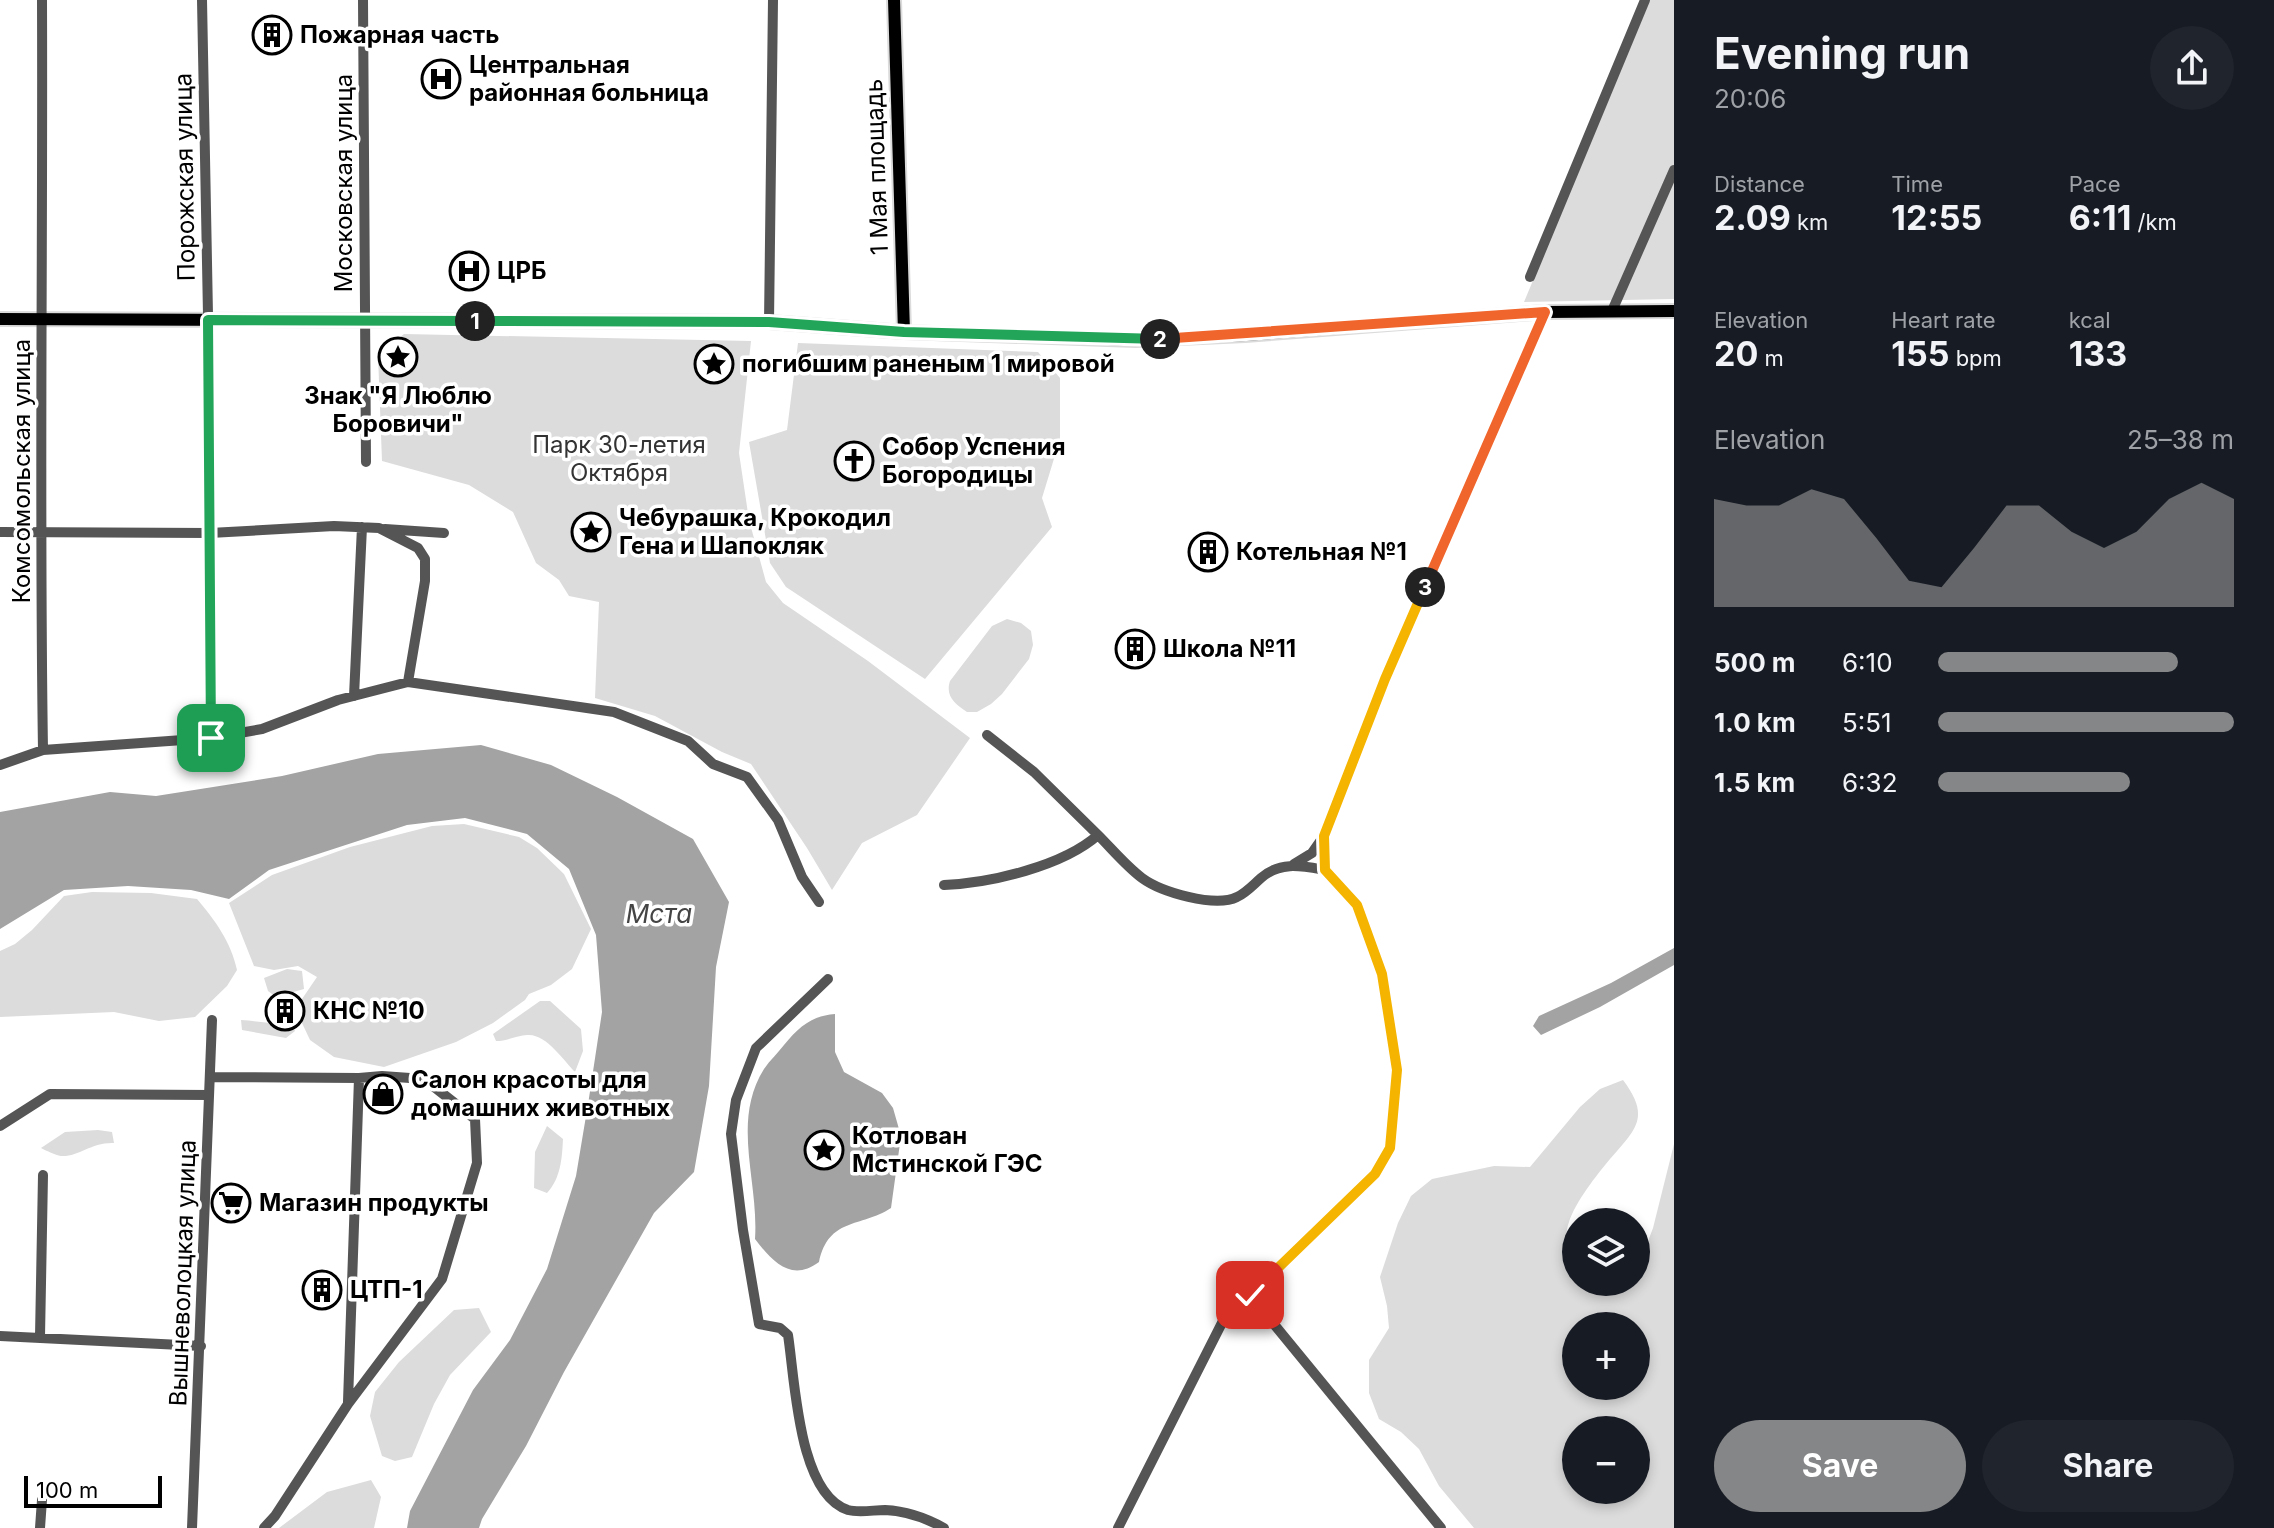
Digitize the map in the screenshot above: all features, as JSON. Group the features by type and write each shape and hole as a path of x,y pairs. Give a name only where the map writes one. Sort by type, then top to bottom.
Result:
{"main road":[{"name":"1 Мая площадь","path":"894,0 904,332"},
{"path":"0,319 769,322 904,332 1136,340 1245,335 1545,312 1674,311"}],"street":[{"name":"Комсомольская улица","path":"42,0 40,531 43,750"},
{"name":"Порожская улица","path":"202,0 211,738"},
{"name":"Московская улица","path":"363,0 366,462"},
{"path":"769,322 773,0"},
{"path":"1530,277 1645,0"},
{"path":"1612,311 1674,170"},
{"path":"1288,867 1312,853 1324,836 1385,679 1545,312"},
{"path":"0,532 210,533 334,526 444,533"},
{"path":"354,696 362,527"},
{"path":"379,528 418,548 425,559 425,581 408,682"},
{"path":"0,765 43,750 211,738 262,729 338,700 408,682 614,712 688,741 713,764 747,777 778,820 802,877 819,902"},
{"path":"987,735 1034,772 1144,880 1175,894 1222,901 1235,899 1263,875 1277,868 1299,865 1325,870 1357,905 1382,974 1397,1070 1390,1148 1375,1174 1250,1295 1240,1298 1230,1307 1118,1528"},
{"path":"944,885 980,884 1016,874 1084,847 1098,835"},
{"path":"1324,836 1325,870"},
{"path":"828,979 756,1048 736,1100 731,1134 759,1324 780,1328 788,1335 802,1432 815,1477 827,1497 848,1510 889,1510 925,1517 944,1528"},
{"name":"Вышневолоцкая улица","path":"192,1528 212,1020"},
{"path":"210,1077 382,1076 424,1079 475,1119 477,1163 442,1279 348,1404 264,1528"},
{"path":"348,1404 359,1078"},
{"path":"0,1126 50,1094 209,1095"},
{"path":"40,1337 43,1175"},
{"path":"1250,1295 1441,1528"},
{"path":"0,1336 201,1346"},
{"path":"40,1528 42,1500"}],"green space":[{"path":"1650,0 1674,0 1674,299 1524,302"},
{"name":"Парк 30-летия Октября","path":"404,334 751,341 739,453 749,520 766,582 783,603 868,661 970,738 917,815 862,843 832,890 751,764 655,716 595,698 599,602 569,596 559,580 536,563 513,512 469,485 382,461 378,355"},
{"path":"798,343 1038,352 1060,378 1060,439 1042,498 1052,527 925,679 786,587 770,563 749,442 787,430"},
{"path":"1007,619 1021,623 1031,631 1033,645 1029,659 991,704 977,712 967,712 950,695 950,681 992,626"},
{"path":"464,824 519,837 537,848 564,874 591,929 572,969 551,985 529,994 493,1023 456,1042 384,1067 334,1057 310,1040 302,1023 302,999 317,977 298,966 274,970 254,966 229,903 272,875 350,847 432,826"},
{"path":"92,892 151,893 197,899 222,932 237,970 227,986 195,1017 159,1021 114,1012 0,1017 0,951 32,930 64,896"},
{"path":"287,969 302,971 304,989 276,997 268,991 264,978"},
{"path":"540,1001 550,1001 581,1029 583,1051 575,1072 549,1044 536,1036 496,1041 493,1034"},
{"path":"241,1020 292,1023 295,1031 286,1038 242,1030"},
{"path":"1623,1080 1632,1093 1638,1113 1633,1131 1575,1208 1562,1208 1562,1296 1650,1296 1650,1236 1674,1144 1674,1528 1474,1528 1439,1486 1419,1449 1401,1432 1379,1419 1369,1393 1369,1360 1389,1328 1380,1277 1398,1223 1411,1196 1432,1179 1494,1166 1530,1167 1580,1107 1600,1089"},
{"path":"547,1126 563,1139 558,1174 547,1193 534,1188 535,1152"},
{"path":"65,1132 112,1132 114,1143 68,1156 41,1148"},
{"path":"479,1308 491,1332 450,1375 412,1457 395,1461 382,1456 370,1416 375,1392 399,1362 454,1310"},
{"path":"371,1480 381,1497 374,1528 279,1528 327,1492"}],"water":[{"name":"Мста","path":"481,745 551,765 693,839 729,902 716,967 709,1086 694,1172 654,1213 479,1528 407,1528 410,1511 473,1390 510,1340 547,1269 576,1176 602,1012 596,935 569,869 527,834 465,818 407,825 269,870 229,899 191,890 128,886 64,890 0,929 0,812 110,792 156,796 282,776 378,754"},
{"path":"1674,948 1674,965 1600,1007 1541,1035 1533,1026 1539,1016 1611,983"},
{"name":"Котлован Мстинской ГЭС","path":"835,1014 835,1052 844,1072 882,1093 893,1108 901,1136 891,1208 838,1230 830,1237 819,1262 809,1268 791,1270 768,1255 755,1239 749,1110 754,1089 764,1069 790,1039 812,1020"}],"place":[{"name":"Пожарная часть","path":"272,35"},
{"name":"Центральная районная больница","path":"441,79"},
{"name":"ЦРБ","path":"469,271"},
{"name":"Знак \"Я Люблю Боровичи\"","path":"398,357"},
{"name":"погибшим раненым 1 мировой","path":"714,364"},
{"name":"Собор Успения Богородицы","path":"854,461"},
{"name":"Чебурашка, Крокодил Гена и Шапокляк","path":"591,532"},
{"name":"Котельная №1","path":"1208,552"},
{"name":"Школа №11","path":"1135,649"},
{"name":"КНС №10","path":"285,1011"},
{"name":"Салон красоты для домашних животных","path":"383,1094"},
{"name":"Котлован Мстинской ГЭС","path":"824,1150"},
{"name":"Магазин продукты","path":"231,1203"},
{"name":"ЦТП-1","path":"322,1290"}],"route":[{"path":"211,738 208,320 769,322 904,332 1136,340 1245,335 1545,312 1385,679 1324,836 1325,870 1357,905 1382,974 1397,1070 1390,1148 1375,1174 1250,1295"}]}
